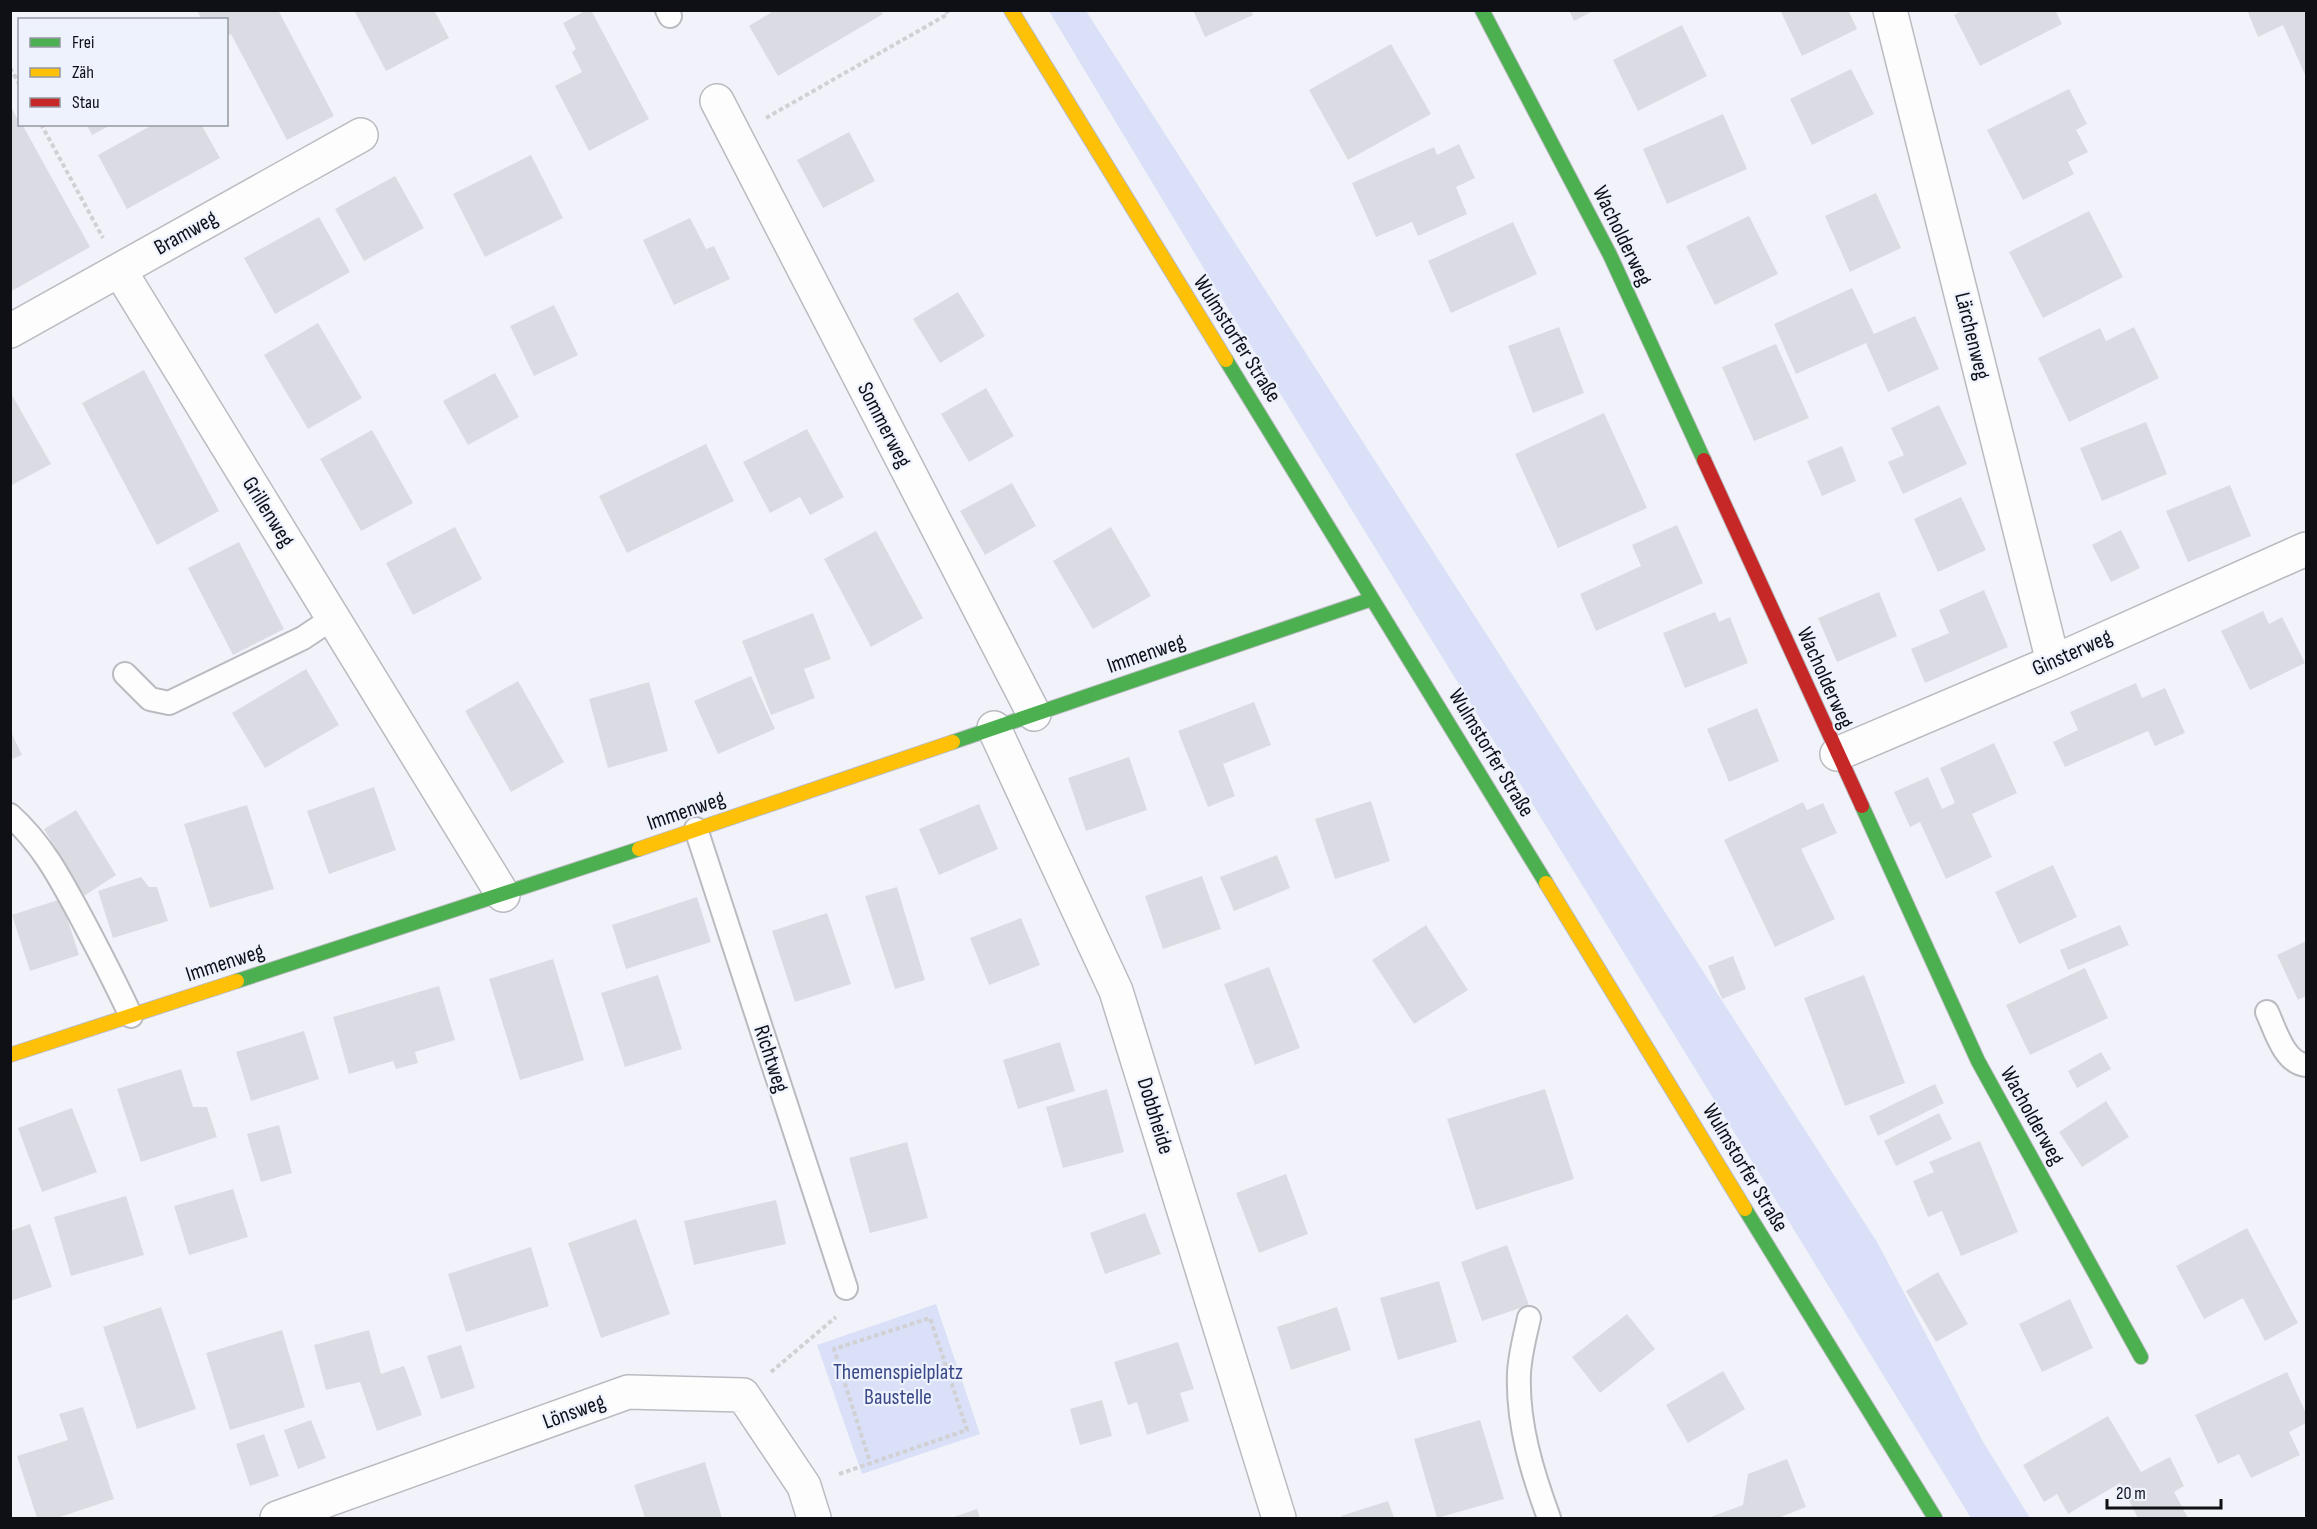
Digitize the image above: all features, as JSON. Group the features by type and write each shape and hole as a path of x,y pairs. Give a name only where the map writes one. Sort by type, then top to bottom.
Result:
{"street":[{"name":"Wulmstorfer Straße","path":"1011,10 1935,1518"},
{"name":"Wacholderweg","path":"1482,10 1610,255 1978,1061 2141,1357"},
{"name":"Lärchenweg","path":"1890,10 2053,663"},
{"name":"Sommerweg","path":"717,101 1034,714"},
{"name":"Bramweg","path":"10,331 361,135"},
{"name":"Grillenweg","path":"120,271 503,895"},
{"name":"Ginsterweg","path":"1837,754 2053,663 2307,549"},
{"name":"Immenweg","path":"10,1055 503,895 1372,599"},
{"name":"Dobbheide","path":"994,728 1116,991 1280,1518"},
{"name":"Lönsweg","path":"277,1518 628,1392 743,1395"},
{"path":"743,1395 804,1486 814,1518"}],"lane":[{"path":"124,674 150,699 170,703 303,638 333,618"},
{"path":"10,815 30,833 52,863 113,976 131,1016"},
{"name":"Richtweg","path":"696,830 846,1288"},
{"path":"2267,1012 2288,1055 2300,1065 2307,1065"},
{"path":"1529,1318 1519,1370 1519,1403 1530,1459 1549,1518"}],"path":[{"path":"735,136 948,14 946,10"},
{"path":"10,68 18,82"},
{"path":"42,126 120,271"},
{"path":"743,1395 839,1315 846,1288"},
{"path":"804,1486 967,1430 930,1318 834,1349 870,1462"}],"green space":[{"path":"1049,11 1086,11 1877,1242 1982,1440 2030,1518 1971,1518 1224,302"},
{"name":"Themenspielplatz Baustelle","path":"936,1304 980,1434 862,1474 817,1345"}],"building":[{"path":"197,10 278,10 334,116 287,140 231,34 228,35 228,18 201,18"},
{"path":"354,10 434,10 449,38 386,71"},
{"path":"591,10 649,119 589,151 555,86 582,72 572,52 576,49 563,23"},
{"path":"775,10 881,10 883,14 778,76 749,26"},
{"path":"1193,10 1251,10 1253,15 1205,37"},
{"path":"1569,10 1595,10 1574,21"},
{"path":"1780,10 1848,10 1857,29 1802,56"},
{"path":"1963,10 2055,10 2062,24 1980,66 1954,15"},
{"path":"2247,10 2306,10 2306,77 2283,25 2258,37"},
{"path":"1682,25 1707,76 1638,111 1613,60"},
{"path":"1391,44 1431,114 1348,160 1309,90"},
{"path":"1851,69 1874,114 1812,145 1790,99"},
{"path":"2069,89 2087,124 2076,130 2088,152 2068,162 2074,174 2023,200 1987,130"},
{"path":"10,105 18,120 18,126 23,126 90,247 10,292"},
{"path":"1723,114 1747,169 1667,204 1643,149"},
{"path":"87,126 109,126 92,135"},
{"path":"150,126 202,126 220,158 127,209 98,155"},
{"path":"849,132 875,181 823,208 797,160"},
{"path":"1459,144 1475,178 1456,187 1467,214 1418,236 1412,222 1376,237 1352,183 1434,147 1437,155"},
{"path":"531,155 563,218 485,257 453,194"},
{"path":"395,176 424,228 364,261 335,209"},
{"path":"1876,193 1901,248 1850,272 1825,216"},
{"path":"2089,211 2123,277 2043,318 2009,252"},
{"path":"1749,216 1778,274 1715,305 1686,246"},
{"path":"319,217 350,272 275,314 244,258"},
{"path":"690,218 706,249 714,246 730,279 674,305 643,240"},
{"path":"1513,222 1537,274 1451,313 1428,261"},
{"path":"1852,288 1874,334 1915,316 1939,369 1888,392 1866,343 1796,374 1774,324"},
{"path":"958,292 985,336 940,363 913,319"},
{"path":"554,305 578,355 534,376 510,326"},
{"path":"318,323 362,398 308,429 264,355"},
{"path":"1559,327 1584,393 1533,413 1508,346"},
{"path":"2134,327 2159,378 2069,422 2038,358 2100,328 2106,341"},
{"path":"1776,344 1809,418 1754,441 1722,367"},
{"path":"144,370 219,511 157,545 82,403"},
{"path":"495,373 519,417 468,445 443,401"},
{"path":"986,388 1014,436 969,462 941,414"},
{"path":"12,395 51,464 10,486 10,396"},
{"path":"1939,405 1967,464 1903,494 1888,462 1904,455 1891,428"},
{"path":"1604,413 1647,508 1558,548 1515,454"},
{"path":"2146,422 2167,474 2102,501 2080,448"},
{"path":"807,429 844,497 810,515 800,497 770,513 743,462"},
{"path":"372,430 413,503 361,531 320,459"},
{"path":"706,444 734,501 627,553 599,496"},
{"path":"1842,446 1856,481 1822,496 1807,461"},
{"path":"1012,483 1036,526 985,555 960,511"},
{"path":"2230,485 2251,536 2188,562 2166,511"},
{"path":"1961,497 1986,550 1938,572 1914,519"},
{"path":"1677,525 1703,583 1596,631 1580,594 1641,566 1632,545"},
{"path":"455,527 482,579 413,615 386,563"},
{"path":"1111,527 1151,596 1093,629 1053,561"},
{"path":"2121,530 2140,568 2111,582 2092,545"},
{"path":"876,531 923,618 871,647 824,559"},
{"path":"239,542 284,629 233,655 188,568"},
{"path":"1984,590 2008,647 1925,683 1911,649 1949,633 1939,610"},
{"path":"1879,592 1897,636 1837,662 1818,618"},
{"path":"2263,611 2269,624 2282,617 2305,663 2250,690 2221,631"},
{"path":"1715,612 1719,622 1730,617 1748,663 1685,688 1663,633"},
{"path":"813,613 831,659 804,669 815,698 771,715 742,641"},
{"path":"306,669 339,725 265,768 232,713"},
{"path":"751,676 775,729 718,754 694,701"},
{"path":"518,681 564,762 511,792 465,711"},
{"path":"649,682 668,751 608,768 589,699"},
{"path":"2136,683 2142,698 2165,688 2185,733 2155,746 2148,731 2065,767 2053,742 2078,730 2070,712"},
{"path":"1254,702 1271,745 1223,764 1235,796 1208,807 1178,731"},
{"path":"1757,708 1779,761 1729,782 1707,729"},
{"path":"10,730 22,755 10,760"},
{"path":"1994,743 2017,793 1972,814 1992,857 1946,879 1920,822 1910,827 1894,792 1928,777 1942,809 1955,803 1940,768"},
{"path":"1129,757 1147,810 1086,831 1068,778"},
{"path":"374,787 396,850 329,874 307,811"},
{"path":"1371,801 1390,861 1335,879 1315,819"},
{"path":"1803,802 1807,810 1823,803 1837,833 1801,849 1835,919 1775,947 1724,840"},
{"path":"979,804 998,849 939,875 919,829"},
{"path":"247,805 274,889 210,908 184,824"},
{"path":"76,810 116,875 84,896 44,829"},
{"path":"1277,855 1290,888 1234,911 1220,877"},
{"path":"2053,865 2077,917 2019,944 1995,892"},
{"path":"1202,876 1221,929 1163,949 1145,896"},
{"path":"141,877 149,887 157,887 168,921 113,938 98,891"},
{"path":"897,887 925,980 895,989 865,896"},
{"path":"697,897 711,942 626,969 612,925"},
{"path":"61,899 79,955 30,971 12,915"},
{"path":"827,913 851,984 795,1002 772,931"},
{"path":"1021,918 1040,965 989,985 970,938"},
{"path":"1426,925 1468,990 1414,1024 1372,960"},
{"path":"2120,925 2129,945 2068,970 2060,950"},
{"path":"2306,941 2306,996 2298,1000 2277,955"},
{"path":"1733,956 1746,989 1722,999 1708,966"},
{"path":"553,959 584,1060 520,1080 489,979"},
{"path":"1269,967 1300,1048 1255,1065 1224,984"},
{"path":"2085,968 2108,1018 2030,1055 2006,1005"},
{"path":"658,975 682,1049 625,1067 601,993"},
{"path":"1864,975 1905,1083 1845,1106 1804,998"},
{"path":"439,986 455,1040 415,1052 418,1063 396,1069 393,1061 349,1074 333,1017"},
{"path":"304,1031 319,1079 251,1101 236,1052"},
{"path":"1060,1042 1075,1091 1018,1109 1003,1060"},
{"path":"2101,1052 2111,1069 2077,1088 2068,1071"},
{"path":"181,1069 193,1107 207,1107 217,1137 141,1162 117,1089"},
{"path":"1935,1084 1944,1103 1878,1136 1869,1116"},
{"path":"1107,1089 1124,1152 1063,1168 1046,1107"},
{"path":"1545,1089 1574,1179 1476,1210 1447,1119"},
{"path":"2106,1101 2129,1137 2082,1167 2059,1132"},
{"path":"72,1108 97,1172 42,1192 18,1128"},
{"path":"1939,1113 1952,1139 1896,1166 1884,1141"},
{"path":"279,1125 292,1173 261,1182 247,1134"},
{"path":"1980,1141 2018,1232 1961,1256 1942,1211 1928,1217 1913,1181 1934,1172 1929,1162"},
{"path":"907,1142 928,1218 870,1233 849,1158"},
{"path":"1286,1174 1308,1234 1259,1253 1236,1193"},
{"path":"233,1189 248,1237 189,1255 174,1206"},
{"path":"126,1196 144,1255 71,1276 54,1217"},
{"path":"776,1200 786,1244 694,1265 684,1221"},
{"path":"1145,1213 1161,1254 1105,1274 1090,1233"},
{"path":"636,1219 670,1314 601,1338 568,1243"},
{"path":"30,1224 52,1287 10,1301 10,1231"},
{"path":"2247,1228 2298,1323 2265,1341 2243,1298 2204,1319 2176,1266"},
{"path":"1507,1245 1529,1305 1482,1321 1461,1262"},
{"path":"531,1247 549,1306 466,1332 448,1274"},
{"path":"1938,1272 1968,1324 1936,1342 1906,1291"},
{"path":"1439,1281 1457,1342 1398,1360 1380,1298"},
{"path":"2070,1299 2093,1348 2042,1372 2019,1324"},
{"path":"161,1307 196,1409 137,1429 103,1327"},
{"path":"1337,1307 1351,1350 1291,1370 1277,1327"},
{"path":"1627,1314 1655,1349 1600,1393 1572,1357"},
{"path":"282,1330 305,1407 230,1430 206,1353"},
{"path":"369,1330 381,1374 404,1366 422,1415 377,1431 360,1382 326,1390 314,1345"},
{"path":"1178,1342 1194,1389 1180,1393 1189,1421 1147,1435 1137,1402 1128,1405 1114,1362"},
{"path":"461,1345 475,1388 441,1399 427,1356"},
{"path":"1723,1371 1745,1409 1688,1443 1666,1405"},
{"path":"2287,1372 2306,1413 2306,1423 2289,1432 2300,1455 2251,1478 2239,1454 2218,1464 2195,1415"},
{"path":"1102,1400 1112,1436 1080,1445 1070,1409"},
{"path":"83,1407 114,1499 57,1518 37,1518 17,1456 68,1440 59,1414"},
{"path":"2108,1416 2141,1472 2170,1457 2184,1486 2174,1492 2188,1518 2138,1518 2120,1483 2068,1514 2057,1494 2044,1502 2023,1465"},
{"path":"311,1420 326,1458 298,1469 284,1430"},
{"path":"1480,1420 1504,1499 1437,1518 1414,1439"},
{"path":"264,1434 279,1476 250,1486 236,1444"},
{"path":"1787,1459 1806,1507 1778,1518 1708,1518 1743,1505 1748,1474"},
{"path":"705,1462 722,1518 645,1518 634,1485"},
{"path":"1388,1501 1394,1518 1342,1518 1341,1516"},
{"path":"977,1509 980,1518 951,1518"}],"traffic: fast":[{"path":"1482,10 1610,255 1704,460"},
{"path":"1226,360 1546,883"},
{"path":"953,742 1372,599"},
{"path":"1862,806 1978,1061 2141,1357"},
{"path":"237,981 639,849"},
{"path":"1745,1209 1935,1518"}],"traffic: slow":[{"path":"1011,10 1226,360"},
{"path":"639,849 953,742"},
{"path":"1546,883 1745,1209"},
{"path":"10,1055 237,981"}],"traffic: jam":[{"path":"1704,460 1862,806"}]}
